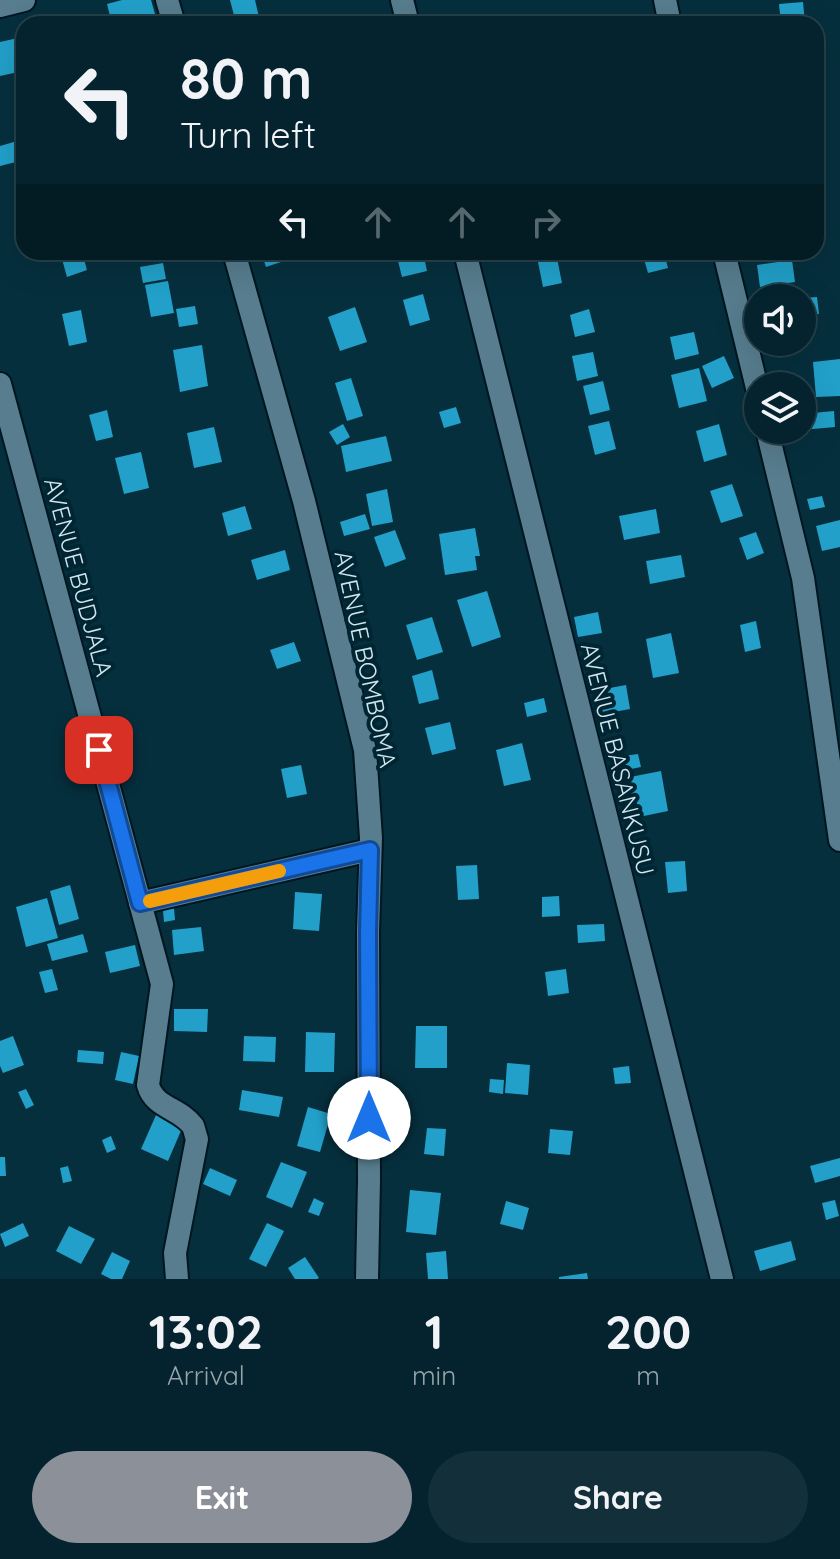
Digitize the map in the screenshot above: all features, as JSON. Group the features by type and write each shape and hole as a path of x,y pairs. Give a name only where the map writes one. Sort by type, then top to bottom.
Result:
{"street":[{"path":"0,6 24,0"},
{"name":"AVENUE BOMBOMA","path":"236,260 304,501 365,750 370,850 367,1279"},
{"name":"AVENUE BASANKUSU","path":"467,260 722,1279"},
{"path":"726,260 753,372"},
{"name":"AVENUE BUDJALA","path":"0,384 162,984 148,1085 158,1103 193,1127 197,1139 175,1253 177,1279"},
{"path":"770,444 803,578 840,840"},
{"path":"140,903 370,850"}],"building":[{"path":"122,0 151,0 155,14 110,16 107,4"},
{"path":"230,0 255,0 259,16 234,16"},
{"path":"803,2 804,16 780,16 779,4"},
{"path":"16,38 16,73 0,76 0,42"},
{"path":"16,141 16,162 0,166 0,146"},
{"path":"62,260 84,260 87,270 67,277"},
{"path":"264,260 287,260 266,267"},
{"path":"398,260 425,260 427,271 402,277"},
{"path":"538,260 557,260 562,283 543,287"},
{"path":"644,260 666,260 668,268 648,273"},
{"path":"792,260 795,282 760,284 757,265"},
{"path":"163,263 166,279 143,283 140,267"},
{"path":"168,281 174,313 151,317 145,285"},
{"path":"423,294 430,320 410,326 403,300"},
{"path":"195,306 198,324 179,327 176,309"},
{"path":"355,307 367,342 340,351 328,317"},
{"path":"589,309 595,332 575,337 570,315"},
{"path":"81,310 87,342 69,346 62,314"},
{"path":"694,332 699,354 675,360 670,337"},
{"path":"202,345 208,386 180,392 173,350"},
{"path":"593,352 598,376 577,381 572,356"},
{"path":"724,356 734,378 712,388 702,366"},
{"path":"840,359 840,396 816,397 813,362"},
{"path":"699,368 707,401 679,408 671,375"},
{"path":"351,378 363,416 347,421 335,383"},
{"path":"603,381 610,410 590,415 583,386"},
{"path":"456,407 461,423 444,428 439,412"},
{"path":"107,410 113,437 96,441 89,415"},
{"path":"834,411 835,427 816,429 816,413"},
{"path":"609,421 616,449 595,455 588,426"},
{"path":"343,424 350,437 337,445 329,432"},
{"path":"719,424 727,455 704,462 696,431"},
{"path":"214,427 222,462 194,468 187,433"},
{"path":"386,436 392,461 346,472 341,446"},
{"path":"141,452 149,488 124,494 115,458"},
{"path":"732,484 743,516 721,523 710,491"},
{"path":"387,489 393,522 372,526 366,494"},
{"path":"822,496 825,507 810,510 807,499"},
{"path":"245,506 252,529 228,536 222,513"},
{"path":"656,509 660,533 624,540 619,516"},
{"path":"365,514 370,529 344,536 340,522"},
{"path":"840,520 840,547 822,551 816,526"},
{"path":"475,528 480,556 475,556 477,570 445,575 439,534"},
{"path":"395,530 406,559 385,567 374,537"},
{"path":"756,532 764,553 747,560 739,538"},
{"path":"285,550 290,570 257,580 251,560"},
{"path":"681,555 685,577 650,584 646,561"},
{"path":"487,591 501,637 472,647 457,600"},
{"path":"598,612 602,633 578,637 574,617"},
{"path":"432,617 443,652 417,660 406,625"},
{"path":"756,621 761,648 745,652 740,625"},
{"path":"671,633 679,673 653,678 646,639"},
{"path":"294,642 301,661 277,669 270,650"},
{"path":"432,670 439,699 419,704 412,676"},
{"path":"626,685 630,709 603,714 599,690"},
{"path":"544,698 547,712 527,717 524,703"},
{"path":"450,722 456,749 432,755 425,728"},
{"path":"522,743 531,780 504,786 496,750"},
{"path":"638,754 641,767 626,770 624,756"},
{"path":"301,765 307,794 287,798 281,769"},
{"path":"661,771 668,811 639,817 636,797 628,798 625,778"},
{"path":"685,861 687,891 668,893 665,862"},
{"path":"477,865 479,899 458,900 456,866"},
{"path":"70,885 79,919 59,925 50,891"},
{"path":"295,892 322,894 319,931 293,929"},
{"path":"559,896 560,916 542,917 542,897"},
{"path":"47,898 58,938 26,947 16,907"},
{"path":"174,908 175,920 164,922 163,910"},
{"path":"604,924 605,941 578,943 577,925"},
{"path":"201,927 204,951 174,955 172,930"},
{"path":"83,934 88,952 52,961 47,944"},
{"path":"135,945 140,966 110,973 105,952"},
{"path":"52,969 58,990 45,993 39,972"},
{"path":"566,969 569,993 548,996 545,972"},
{"path":"174,1009 208,1009 207,1032 174,1031"},
{"path":"416,1026 447,1026 447,1068 415,1068"},
{"path":"306,1032 335,1033 334,1072 305,1072"},
{"path":"13,1036 24,1065 3,1073 0,1041"},
{"path":"244,1036 276,1037 275,1062 243,1061"},
{"path":"78,1050 104,1052 103,1064 77,1062"},
{"path":"121,1052 139,1056 133,1084 115,1080"},
{"path":"507,1063 530,1065 528,1095 505,1093"},
{"path":"629,1066 631,1083 615,1084 613,1068"},
{"path":"490,1079 504,1080 503,1094 489,1092"},
{"path":"26,1089 34,1105 26,1109 18,1092"},
{"path":"242,1090 283,1097 279,1117 239,1110"},
{"path":"308,1107 331,1114 320,1152 297,1146"},
{"path":"156,1115 183,1126 168,1161 141,1149"},
{"path":"427,1128 446,1129 444,1156 424,1154"},
{"path":"550,1129 573,1131 570,1155 548,1153"},
{"path":"111,1136 116,1149 107,1153 102,1140"},
{"path":"0,1157 5,1157 6,1176 0,1176"},
{"path":"840,1158 840,1176 815,1183 810,1166"},
{"path":"281,1162 307,1172 292,1208 266,1197"},
{"path":"68,1166 72,1181 63,1183 60,1168"},
{"path":"210,1168 237,1180 230,1196 203,1184"},
{"path":"410,1190 441,1193 436,1235 406,1232"},
{"path":"314,1198 324,1203 319,1216 308,1212"},
{"path":"835,1200 839,1216 826,1220 822,1203"},
{"path":"506,1201 529,1208 523,1230 500,1224"},
{"path":"23,1223 29,1236 5,1247 0,1234"},
{"path":"267,1223 284,1231 266,1267 249,1259"},
{"path":"69,1226 95,1239 81,1264 56,1251"},
{"path":"791,1241 796,1260 760,1271 754,1251"},
{"path":"446,1251 448,1279 428,1279 426,1253"},
{"path":"112,1252 130,1261 122,1279 111,1279 101,1274"},
{"path":"305,1257 319,1278 295,1279 288,1268"},
{"path":"587,1273 588,1279 559,1279 559,1277"}],"slow traffic":[{"path":"150,901 279,871"}],"route":[{"path":"99,750 140,903 370,850 369,1118"}]}
